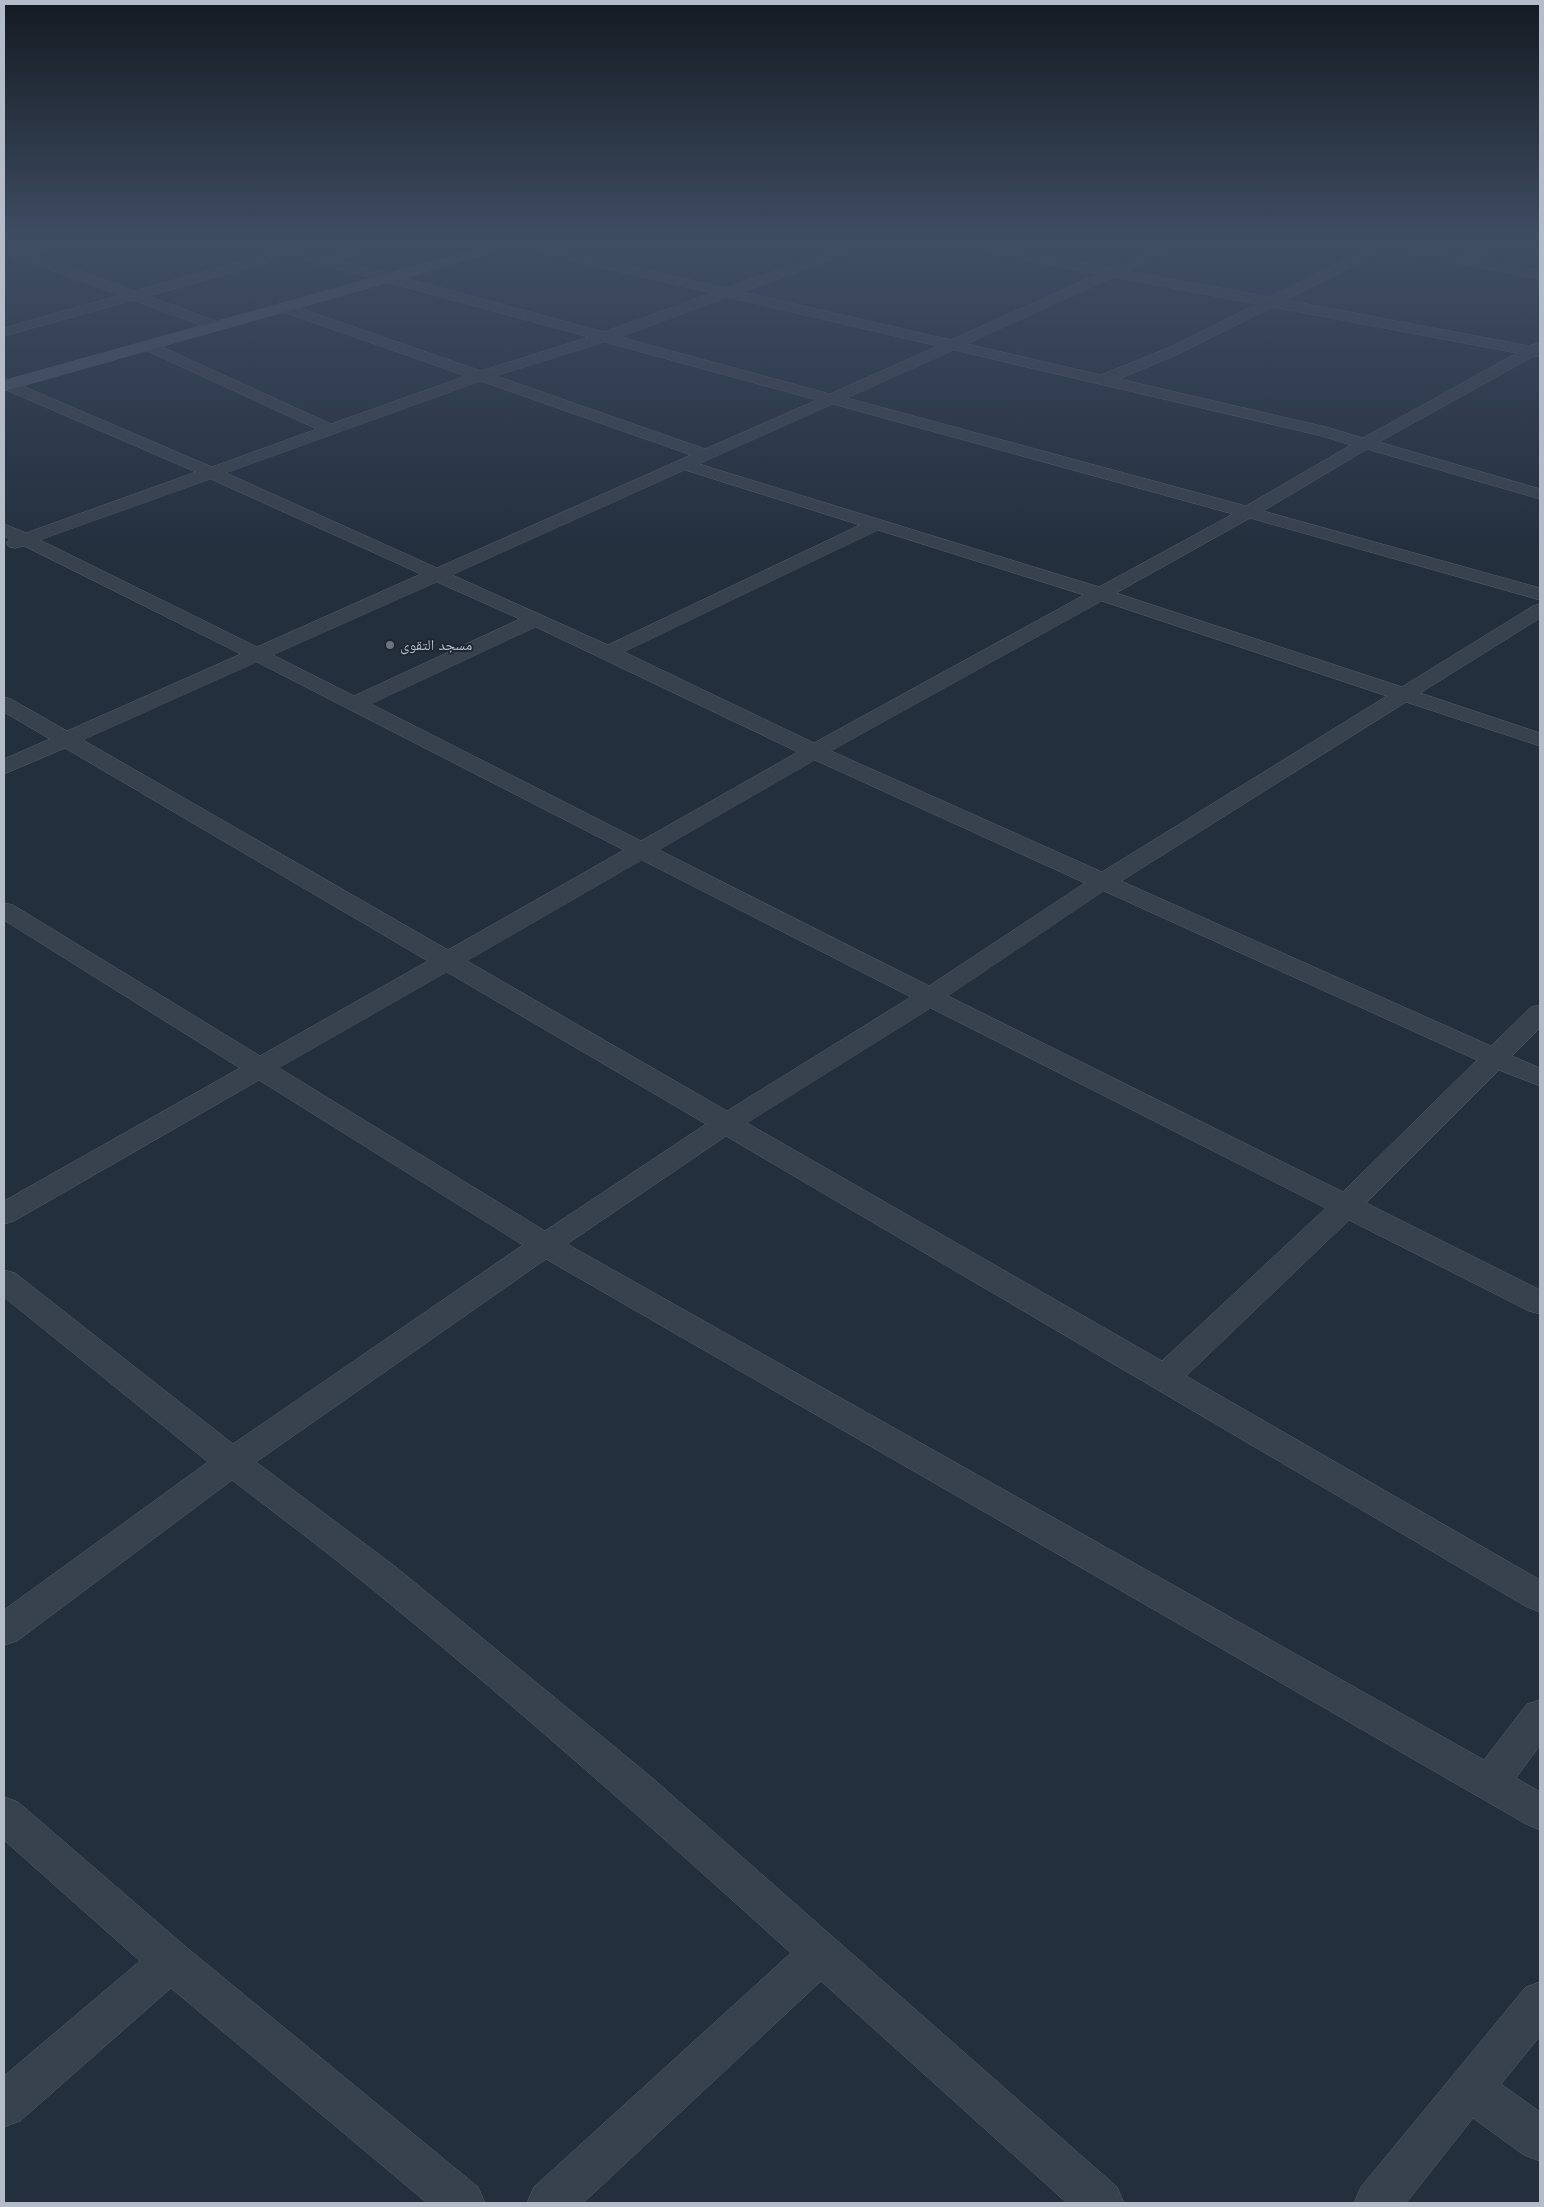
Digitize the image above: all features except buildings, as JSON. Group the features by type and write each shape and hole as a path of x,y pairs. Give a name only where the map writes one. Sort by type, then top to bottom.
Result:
{"street":[{"path":"5,385 153,344"},
{"path":"389,344 704,454"},
{"path":"11,539 210,472 481,376 583,344"},
{"path":"631,344 1540,594"},
{"path":"949,344 1366,443 1540,494"},
{"path":"1103,380 1187,344"},
{"path":"1504,344 1537,350"},
{"path":"4,767 704,454 953,345"},
{"path":"146,346 331,430"},
{"path":"4,1214 258,1067 814,752 1247,513 1366,443 1537,350"},
{"path":"5,385 210,472 433,575 608,652 814,752 1540,1078"},
{"path":"682,464 1101,594 1540,740"},
{"path":"608,652 877,524"},
{"path":"11,539 258,655 643,849 930,997 1540,1303"},
{"path":"4,1630 232,1462 545,1245 727,1123 930,997 1104,881 1540,610"},
{"path":"354,704 534,620"},
{"path":"4,703 1540,1598"},
{"path":"4,910 545,1245 1540,1812"},
{"path":"1163,1379 1347,1205 1540,1013"},
{"path":"4,1281 232,1462 384,1578 636,1788 1101,2203"},
{"path":"1490,1782 1540,1716"},
{"path":"4,1815 171,1962 462,2203"},
{"path":"550,2203 820,1954"},
{"path":"4,2105 171,1962"},
{"path":"1377,2203 1540,2003"},
{"path":"1469,2088 1540,2139"}],"place":[{"name":"مسجد التقوى","path":"390,645"}]}
